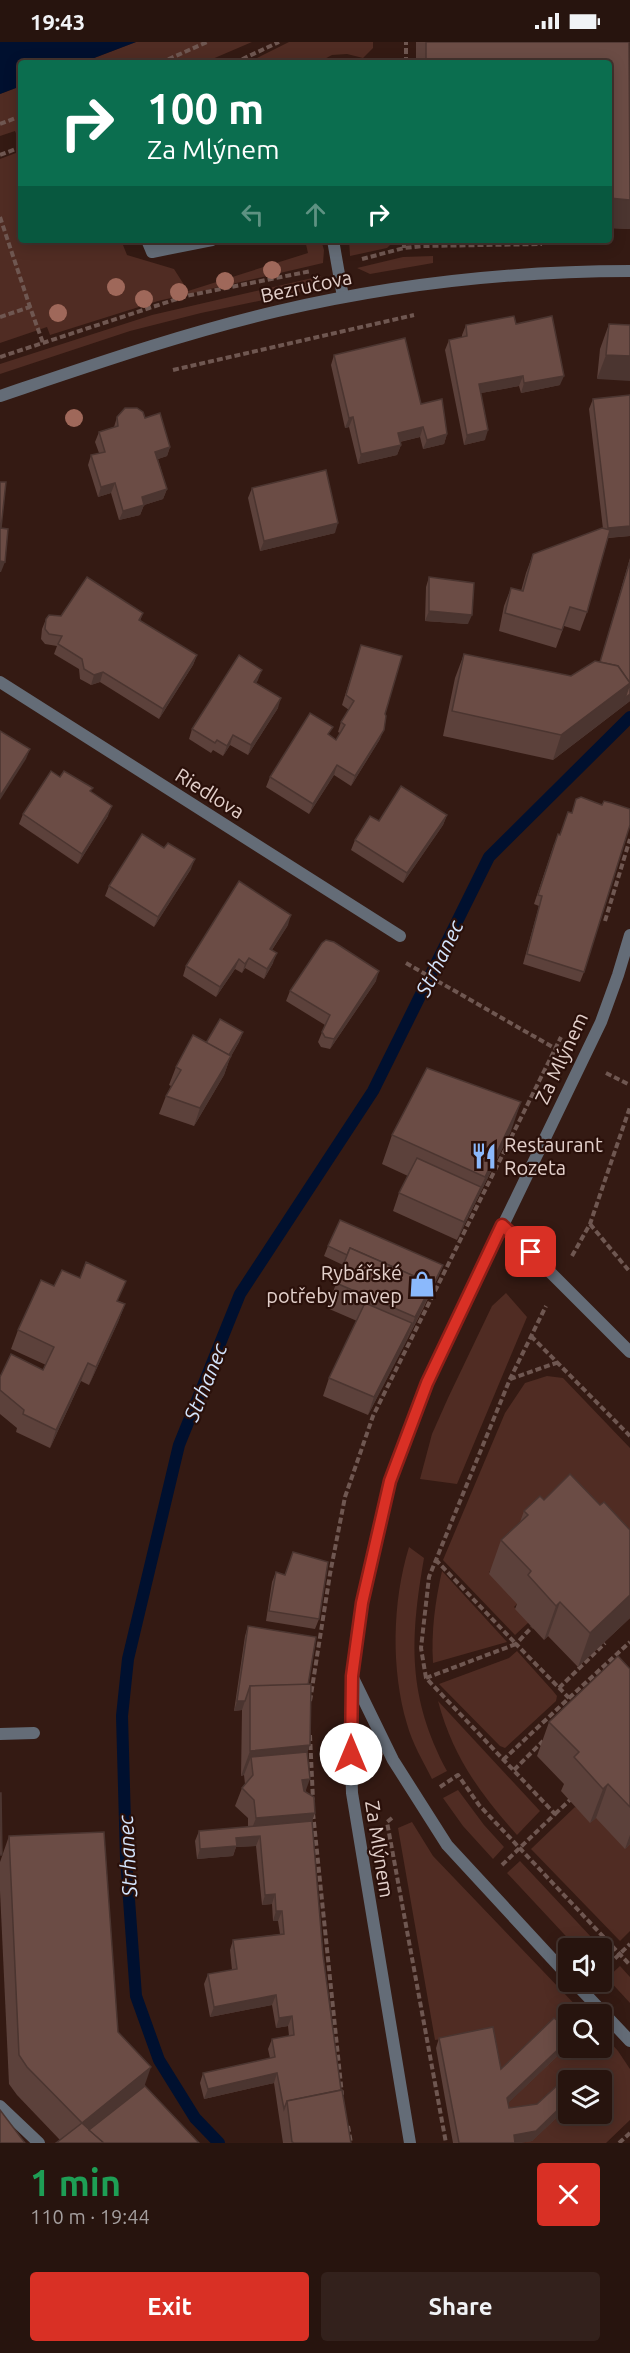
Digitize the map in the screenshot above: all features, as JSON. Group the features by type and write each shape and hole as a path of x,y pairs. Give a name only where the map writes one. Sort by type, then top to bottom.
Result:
{"street":[{"path":"148,243 152,252 197,243"},
{"path":"334,243 343,297"},
{"name":"Bezručova","path":"0,396 212,328 343,297 502,275 630,271"},
{"name":"Riedlova","path":"0,682 400,936"},
{"name":"Za Mlýnem","path":"410,2143 352,1793 350,1734 352,1676 362,1603 390,1481 427,1383 601,1022 630,936"},
{"path":"502,1225 630,1352"},
{"path":"352,1676 393,1760 447,1845 558,1965"},
{"path":"0,1734 34,1733"},
{"path":"583,1992 630,2042"},
{"path":"0,2106 39,2143"}],"path":[{"path":"167,60 207,42"},
{"path":"240,60 279,42"},
{"path":"406,42 406,60"},
{"path":"0,124 18,117"},
{"path":"0,155 18,148"},
{"path":"0,217 43,343"},
{"path":"404,248 405,243"},
{"path":"0,316 30,306"},
{"path":"162,372 423,313"},
{"path":"407,963 555,1049"},
{"path":"600,1070 630,1085"},
{"path":"630,1107 590,1224 630,1272"},
{"path":"550,1297 510,1379 429,1577 421,1648 426,1678 555,1814"},
{"path":"531,1336 630,1436"},
{"path":"510,1379 559,1362"},
{"path":"436,1560 569,1698"},
{"path":"426,1678 516,1644 532,1627"},
{"path":"504,1760 630,1642"},
{"path":"559,1688 605,1643"},
{"path":"514,1770 548,1736"},
{"path":"435,1791 458,1775 479,1805 630,1965"},
{"path":"502,1865 575,1795"},
{"path":"392,1818 387,1822 446,2143"},
{"path":"612,1961 630,1944"},
{"path":"620,2143 630,2133"}],"shaded area":[{"path":"136,42 252,42 210,60 89,60"},
{"path":"289,42 373,42 373,48 363,58 347,54 332,55 323,60 253,60"},
{"path":"18,87 18,138 15,131 0,136 0,94"},
{"path":"18,152 18,243 122,243 127,255 174,269 188,291 308,253 306,243 322,243 323,263 158,301 50,335 47,327 0,343 0,159"},
{"path":"349,243 392,243 387,248 350,256"},
{"path":"433,256 433,263 370,274 357,268 403,257"},
{"path":"321,276 311,290 201,313 130,331 0,374 0,364 152,315"},
{"path":"506,1293 527,1317 457,1484 420,1479 432,1434 448,1398 492,1306"},
{"path":"547,1376 563,1378 630,1448 630,1580 559,1506 489,1572 518,1603 514,1607 529,1622 515,1635 443,1560 505,1413 525,1383"},
{"path":"409,1547 424,1558 416,1615 415,1667 418,1692 434,1744 447,1771 432,1779 409,1731 398,1681 397,1613 403,1568"},
{"path":"442,1571 507,1642 433,1663 434,1617"},
{"path":"517,1651 557,1696 556,1701 505,1748 500,1746 439,1684 509,1658"},
{"path":"438,1701 540,1811 517,1835 469,1773 451,1740"},
{"path":"458,1790 504,1847 493,1859 463,1826 443,1798"},
{"path":"575,1807 595,1817 630,1843 630,1931 620,1941 531,1849"},
{"path":"412,1822 433,1856 558,1987 558,1992 563,1992 574,2004 558,2004 558,2044 500,2072 491,2032 435,2040 398,1828"},
{"path":"520,1861 592,1938 568,1938 507,1873"},
{"path":"620,1966 630,1977 630,2003 612,1983 612,1973"},
{"path":"612,2044 630,2069 630,2120 606,2143 522,2143 533,2140 558,2116 558,2124 612,2124 612,2070 558,2070 558,2102 506,2113 505,2106 558,2054 558,2058 612,2058"}],"water":[{"path":"0,42 136,42 89,60 18,60 18,87 0,94"}],"building":[{"path":"426,42 629,42 630,200 612,198 612,60 426,60"},
{"path":"514,316 516,324 552,316 564,376 524,383 523,376 479,384 488,430 467,435 449,340 467,336 466,325"},
{"path":"609,324 630,325 630,356 606,355"},
{"path":"405,338 421,404 442,399 447,434 427,440 423,427 398,433 401,445 361,454 353,417 349,418 334,355"},
{"path":"630,395 630,526 608,528 593,399"},
{"path":"125,408 137,408 143,412 145,418 160,413 170,447 155,452 167,489 142,497 144,505 123,511 115,483 101,487 91,455 105,452 99,432 118,426 117,417"},
{"path":"326,470 338,523 264,541 252,488"},
{"path":"0,482 6,482 1,528 8,529 5,562 0,561"},
{"path":"602,528 610,530 587,612 570,607 562,630 505,613 511,588 523,591 533,554"},
{"path":"630,561 630,683 618,666 600,662"},
{"path":"87,577 143,613 139,620 197,655 163,709 103,672 94,675 84,669 82,659 58,644 62,636 49,634 45,629 49,615 61,616"},
{"path":"429,577 474,583 472,615 429,611"},
{"path":"361,645 402,656 385,714 384,730 355,776 337,765 313,804 270,777 310,713 333,727 328,734 336,740 345,725 341,722 354,701 346,695"},
{"path":"464,654 571,676 595,661 618,666 630,683 561,735 452,711"},
{"path":"239,655 262,670 254,682 281,698 251,745 233,735 227,746 217,740 215,743 192,729"},
{"path":"630,683 630,694 625,698"},
{"path":"0,731 30,749 0,796"},
{"path":"51,771 60,777 64,771 93,788 90,791 112,806 82,854 23,814"},
{"path":"401,786 447,815 407,873 355,840 370,816 379,821"},
{"path":"581,797 602,805 604,801 630,809 630,825 584,972 527,954 542,896 538,895 558,834 560,835 568,812 572,813 576,799"},
{"path":"142,834 164,848 168,843 195,859 158,917 109,886"},
{"path":"239,881 291,915 270,949 277,953 267,969 249,958 245,964 239,959 220,987 186,966"},
{"path":"326,940 334,942 379,971 334,1039 325,1037 322,1032 330,1015 290,991"},
{"path":"220,1019 243,1032 229,1055 206,1043"},
{"path":"193,1035 231,1056 200,1108 166,1096 181,1070 176,1067"},
{"path":"427,1068 521,1102 485,1177 392,1135"},
{"path":"417,1158 481,1187 464,1222 399,1193"},
{"path":"340,1220 443,1265 426,1299 432,1284 350,1248 347,1255 328,1246"},
{"path":"350,1248 432,1284 415,1317 336,1283"},
{"path":"86,1262 126,1281 117,1301 125,1304 96,1367 88,1363 56,1430 23,1414 24,1410 0,1390 0,1377 11,1354 43,1370 54,1347 18,1330 41,1280 54,1286 62,1270 80,1278"},
{"path":"365,1303 412,1323 374,1397 329,1378"},
{"path":"570,1474 600,1505 604,1502 630,1530 630,1595 590,1633 560,1602 556,1606 528,1575 531,1571 501,1540 528,1515 524,1511 540,1496 544,1500"},
{"path":"293,1552 328,1562 319,1619 269,1611 276,1572 285,1575"},
{"path":"248,1626 316,1637 308,1685 250,1686 245,1701 237,1701"},
{"path":"618,1656 630,1669 630,1807 608,1784 603,1789 574,1757 579,1752 549,1722"},
{"path":"311,1684 310,1745 250,1751 250,1686"},
{"path":"307,1752 310,1779 302,1780 304,1791 314,1797 315,1813 256,1818 254,1800 242,1788 253,1775 251,1757"},
{"path":"1,1793 2,1855 0,1855"},
{"path":"312,1821 323,1955 341,2090 287,2101 284,2109 277,2073 208,2089 203,2073 275,2057 272,2039 294,2035 292,2016 279,2018 276,1995 214,2007 208,1974 237,1969 233,1940 284,1934 282,1911 276,1911 275,1894 265,1895 260,1836 236,1838 237,1846 200,1849 199,1831"},
{"path":"104,1832 118,2032 151,2067 82,2123 27,2067 19,2055 9,1836"},
{"path":"554,2018 558,2021 558,2050 507,2098 509,2108 537,2104 558,2085 558,2110 536,2131 514,2135 515,2143 459,2143 439,2038 493,2027 501,2069"},
{"path":"145,2086 199,2143 104,2143 89,2130"},
{"path":"342,2090 351,2143 292,2142 287,2101"},
{"path":"0,2110 25,2143 0,2143"},
{"path":"82,2123 104,2143 56,2143"}],"waterway":[{"name":"Strhanec","path":"219,2143 195,2118 159,2060 136,1996 126,1858 122,1716 128,1659 179,1445 240,1294 373,1091 489,857 630,717"}],"place":[{"name":"Restaurant Rozeta","path":"484,1156"},
{"name":"Rybářské potřeby mavep","path":"422,1284"}],"route":[{"path":"351,1754 352,1676 362,1603 390,1481 427,1383 502,1225 531,1252"}]}
